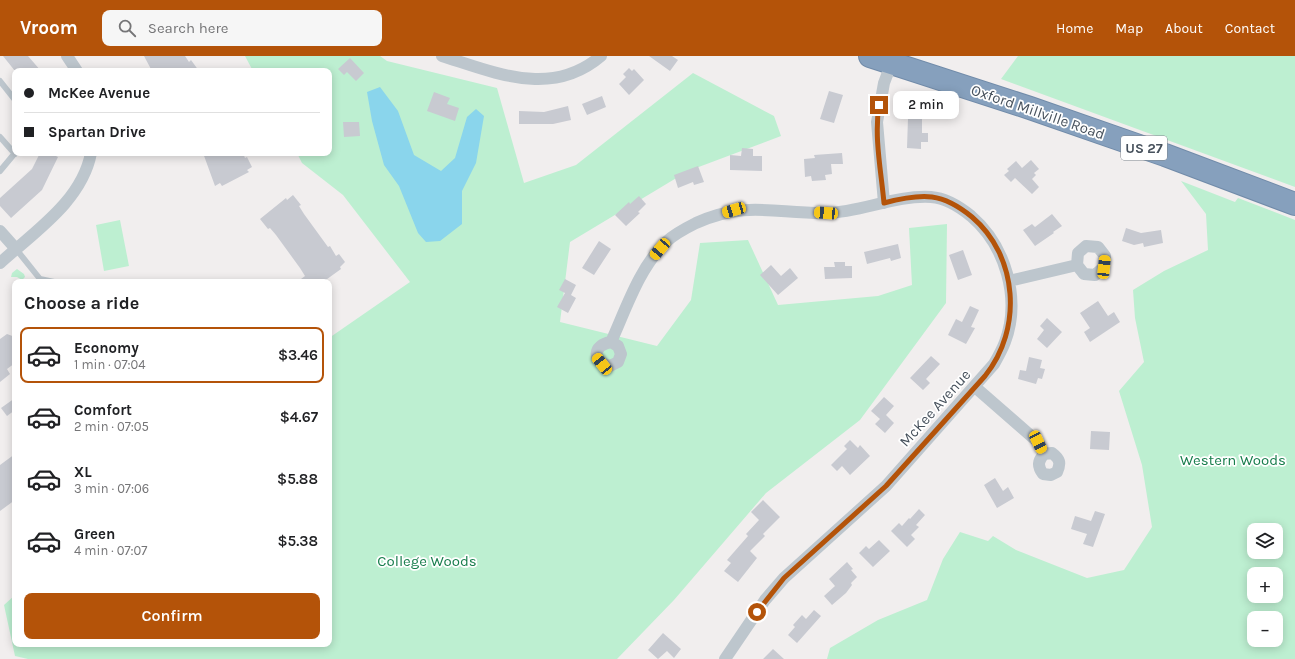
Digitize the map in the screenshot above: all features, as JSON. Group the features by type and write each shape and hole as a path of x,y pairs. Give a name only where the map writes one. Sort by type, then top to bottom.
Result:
{"highway":[{"name":"Oxford Millville Road","path":"870,56 893,59 1165,155 1295,204"}],"street":[{"path":"67,56 76,68"},
{"path":"442,56 512,78 541,80 571,75 590,66 601,56"},
{"path":"884,203 877,122 884,83 893,59"},
{"path":"0,263 54,216 75,190 88,166 90,156"},
{"name":"McKee Avenue","path":"611,342 642,274 666,242 685,229 710,217 734,210 763,208 826,213 854,210 906,198 932,197 958,206 981,225 999,251 1009,281 1011,315 1005,342 994,364 886,486 784,578 765,600 725,659"},
{"path":"0,231 16,249"},
{"path":"1009,281 1077,265"},
{"path":"975,387 1038,442 1044,454"}],"lane":[{"path":"0,82 12,96"},
{"path":"0,137 12,151"},
{"path":"0,171 13,156"},
{"path":"16,249 39,279"}],"green space":[{"name":"College Woods","path":"245,56 380,56 387,61 497,88 524,183 576,165 693,73 774,116 781,136 688,171 570,242 560,322 657,346 691,300 700,243 748,240 778,305 878,296 912,285 909,228 947,224 946,303 860,420 766,493 674,600 617,659 28,659 15,656 13,647 332,647 332,336 410,282 343,195 302,163 298,156 332,156 332,68 251,68"},
{"path":"1018,56 1295,56 1295,187 1001,79"},
{"name":"Western Woods","path":"1181,181 1235,202 1238,198 1295,220 1295,659 827,659 830,648 878,620 927,600 943,559 960,532 988,541 993,536 1016,550 1087,578 1124,570 1152,527 1142,465 1119,391 1144,362 1135,318 1133,290 1164,271 1208,250 1206,214"},
{"path":"120,220 129,266 104,271 96,225"},
{"path":"17,269 24,274 25,277 20,279 17,277 11,277 12,273"},
{"path":"12,598 12,642 4,605"}],"water":[{"path":"380,87 398,111 414,155 441,171 455,158 467,117 476,109 484,116 476,163 462,191 462,224 440,241 426,242 418,233 399,186 384,165 372,121 367,92"}],"building":[{"path":"3,56 28,56 38,68 13,68"},
{"path":"144,56 185,56 189,62 191,60 197,68 150,68"},
{"path":"649,56 672,56 678,60 670,71"},
{"path":"350,58 364,73 356,81 347,72 344,75 338,69"},
{"path":"629,68 632,71 634,69 644,80 629,95 619,84 626,77 623,74"},
{"path":"829,91 843,95 834,123 820,119"},
{"path":"434,92 450,98 447,104 459,108 455,121 427,111"},
{"path":"602,96 606,107 587,115 582,104"},
{"path":"568,106 571,120 553,124 519,124 519,111 544,112"},
{"path":"908,118 922,119 922,133 928,133 928,142 921,142 921,149 907,148"},
{"path":"343,122 359,122 360,136 344,137"},
{"path":"742,148 753,149 753,156 762,156 762,171 730,170 730,155 741,156"},
{"path":"842,153 843,164 831,164 832,174 825,175 826,180 812,181 811,176 805,177 804,159 815,158 814,155"},
{"path":"38,156 58,157 42,190 11,218 0,206 0,198 32,169"},
{"path":"204,156 247,157 252,167 247,170 249,172 222,186 220,183 215,186"},
{"path":"1031,160 1039,169 1034,173 1036,175 1032,179 1039,187 1032,194 1015,178 1011,182 1004,175 1009,171 1007,169 1016,161 1022,168"},
{"path":"698,166 704,182 694,185 693,182 678,188 674,175"},
{"path":"293,195 301,205 299,206 304,214 328,247 330,246 336,256 339,254 345,262 340,267 341,269 327,279 301,279 305,276 300,268 276,235 270,228 268,229 260,219 286,198 287,200"},
{"path":"639,196 646,204 638,212 640,213 626,226 615,215 629,202 630,204"},
{"path":"1052,214 1062,226 1035,246 1023,230 1032,224 1035,227"},
{"path":"1126,228 1141,233 1161,230 1163,243 1144,247 1143,243 1134,245 1122,241"},
{"path":"599,241 611,249 594,275 582,268"},
{"path":"898,244 901,258 891,261 890,258 867,264 864,252"},
{"path":"963,250 972,275 958,280 949,255"},
{"path":"834,262 845,262 845,266 852,266 852,278 825,279 824,267 835,267"},
{"path":"771,265 781,276 790,268 798,278 778,295 760,275"},
{"path":"565,279 576,285 571,295 576,298 568,313 557,307 565,293 559,290"},
{"path":"1098,301 1108,316 1114,312 1120,322 1090,342 1084,332 1090,328 1080,313"},
{"path":"970,306 979,310 971,327 975,328 966,344 948,335 956,319 962,322"},
{"path":"1047,318 1062,332 1047,348 1037,339 1044,330 1040,326"},
{"path":"7,334 12,336 12,365 7,369 10,374 0,382 0,339"},
{"path":"931,356 940,364 926,379 930,383 923,390 910,378"},
{"path":"1029,357 1042,360 1040,368 1045,369 1042,379 1038,378 1036,384 1018,379 1020,370 1026,371"},
{"path":"884,397 894,406 886,415 894,423 885,433 875,424 880,419 871,411"},
{"path":"12,400 12,412 7,416 1,408"},
{"path":"1091,431 1110,432 1109,450 1090,449"},
{"path":"850,440 858,448 860,445 870,456 850,475 842,466 837,471 831,465 847,449 844,446"},
{"path":"12,456 12,502 0,511 0,465"},
{"path":"995,478 1003,491 1008,487 1014,498 997,508 984,485"},
{"path":"763,500 780,517 763,534 765,536 750,551 757,558 738,582 724,571 731,563 727,560 748,536 746,534 759,520 751,512"},
{"path":"919,509 925,515 916,525 919,527 911,535 915,539 907,547 891,531 899,523 902,526"},
{"path":"1095,511 1105,514 1093,547 1083,544 1087,534 1071,529 1075,516 1091,521"},
{"path":"879,540 890,551 873,567 859,553 866,546 869,549"},
{"path":"847,562 857,577 851,583 852,585 846,593 832,605 824,596 835,586 829,579"},
{"path":"814,610 821,616 797,643 788,635 795,627 793,625 802,615 806,619"},
{"path":"663,633 681,649 674,658 667,651 658,659 648,650"},
{"path":"773,649 784,659 763,659"}],"route":[{"path":"757,612 784,578 812,551 854,516 886,486 985,376 994,364 1005,342 1011,315 1009,281 999,251 981,225 958,206 932,197 906,198 884,203 877,138 879,105"}]}
